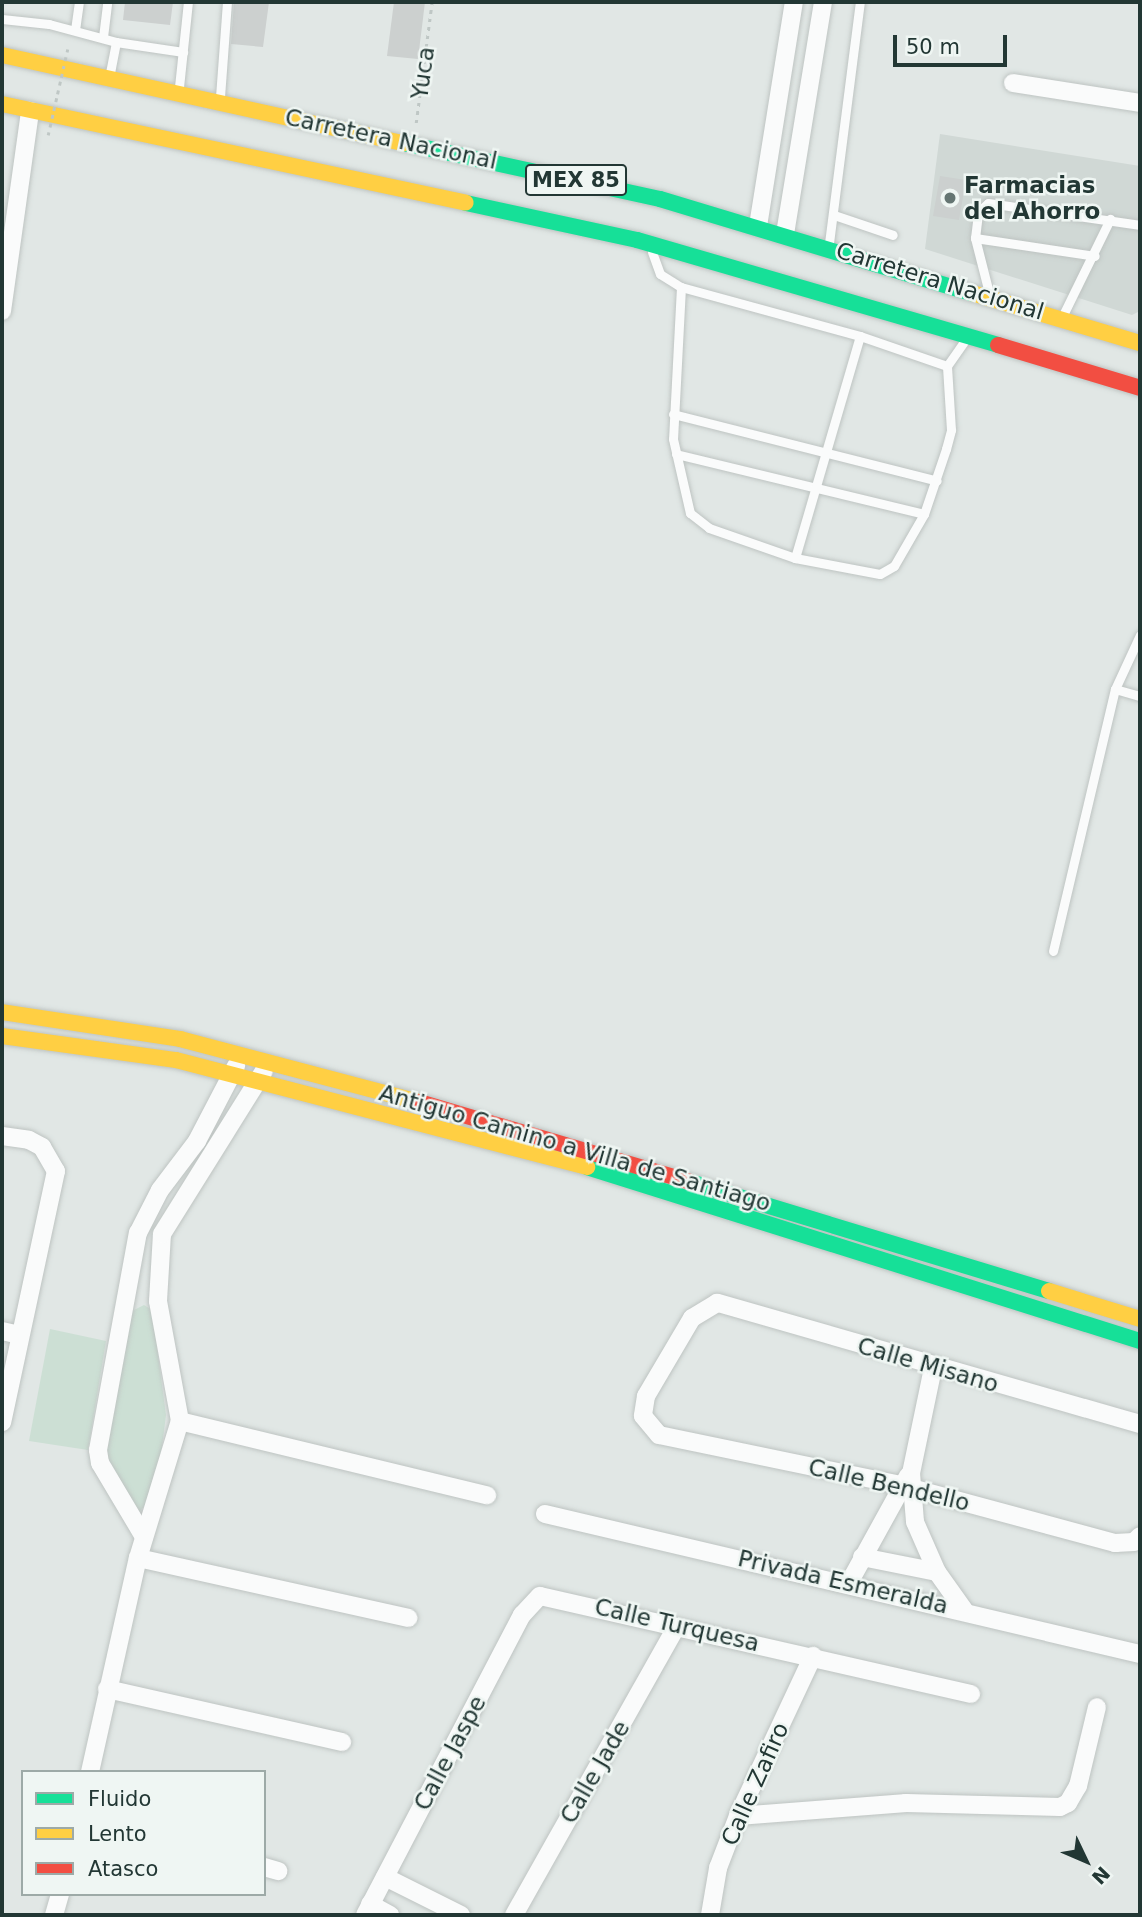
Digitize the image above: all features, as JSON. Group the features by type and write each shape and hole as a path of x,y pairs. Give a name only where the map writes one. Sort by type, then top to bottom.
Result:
{"main road":[{"name":"Carretera Nacional","path":"2,55 660,199 829,247 1138,341"},
{"name":"Carretera Nacional","path":"2,104 272,159 649,243 1140,388"},
{"name":"Antiguo Camino a Villa de Santiago","path":"2,1012 146,1033 267,1061 579,1146 1140,1319"},
{"path":"2,1036 139,1053 576,1164 1140,1340"}],"street":[{"path":"758,226 794,2"},
{"path":"785,234 823,2"},
{"path":"1013,83 1140,103"},
{"path":"2,311 30,111"},
{"path":"144,1537 100,1464 98,1450 128,1301 138,1233 146,1213 197,1141 233,1075 240,1056"},
{"path":"90,1770 138,1558 180,1421 158,1301 162,1234 260,1082 267,1061"},
{"path":"2,1136 29,1140 43,1147 56,1171 10,1333 2,1422"},
{"path":"128,1301 158,1301"},
{"name":"Calle Misano","path":"646,1424 646,1396 692,1318 717,1303 933,1368 1140,1424"},
{"path":"849,1583 908,1482 933,1368"},
{"path":"180,1421 487,1495"},
{"name":"Calle Bendello","path":"646,1424 659,1435 908,1482 1115,1543 1137,1539"},
{"path":"908,1482 918,1532 937,1572 964,1609"},
{"name":"Privada Esmeralda","path":"545,1514 964,1609 1140,1654"},
{"path":"862,1557 937,1572"},
{"path":"138,1558 408,1618"},
{"name":"Calle Turquesa","path":"540,1596 971,1694"},
{"name":"Calle Jaspe","path":"368,1910 522,1615 540,1596"},
{"name":"Calle Jade","path":"514,1915 676,1628"},
{"name":"Calle Zafiro","path":"710,1915 718,1868 738,1816 813,1656"},
{"path":"107,1689 342,1742"},
{"path":"738,1816 906,1802 1042,1809 1068,1803 1078,1786 1097,1707"},
{"path":"385,1877 461,1915"},
{"path":"54,1915 59,1896"},
{"path":"368,1910 390,1915"}],"lane":[{"path":"75,30 79,2"},
{"path":"103,37 107,2"},
{"path":"178,93 188,2"},
{"path":"220,102 227,2"},
{"path":"829,247 860,2"},
{"path":"2,19 75,30 116,42 183,52"},
{"path":"110,78 116,42"},
{"path":"989,295 975,238 978,212 994,202 1140,225"},
{"path":"834,215 893,234"},
{"path":"1061,317 1095,256 1110,219"},
{"path":"975,238 1095,256"},
{"path":"649,243 660,274 681,287 860,336 947,366"},
{"path":"681,287 673,414 676,454 690,513 709,528 795,558 880,574 894,566 924,514 937,481 951,430 947,366 969,336"},
{"path":"795,558 828,454 860,336"},
{"path":"673,414 937,481"},
{"path":"676,454 924,514"},
{"path":"1053,951 1115,689 1140,635"},
{"path":"1115,689 1140,696"}],"path":[{"name":"Yuca","path":"413,144 432,2"},
{"path":"48,135 68,47"}],"shaded area":[{"path":"940,134 1140,166 1140,311 1132,315 925,249"}],"green space":[{"path":"144,1305 152,1310 166,1415 161,1455 145,1506 133,1517 104,1451 132,1311"},
{"path":"50,1329 106,1341 88,1450 29,1441"}],"building":[{"path":"125,2 173,2 170,25 123,20"},
{"path":"234,2 269,2 263,47 231,44"},
{"path":"394,2 425,2 418,59 387,56"},
{"name":"Farmacias del Ahorro","path":"940,176 966,180 959,220 933,216"}],"traffic: fast":[{"path":"403,143 660,199 972,293"},
{"path":"466,203 637,240 998,345"},
{"path":"587,1167 1140,1341"},
{"path":"690,1182 1049,1291"}],"traffic: slow":[{"path":"2,55 403,143"},
{"path":"2,104 466,203"},
{"path":"972,293 1140,343"},
{"path":"2,1012 180,1039 419,1102"},
{"path":"2,1036 176,1060 587,1167"},
{"path":"1049,1291 1140,1319"}],"traffic: jam":[{"path":"998,345 1140,388"},
{"path":"419,1102 690,1182"}],"place":[{"name":"Farmacias del Ahorro","path":"950,198"}]}
